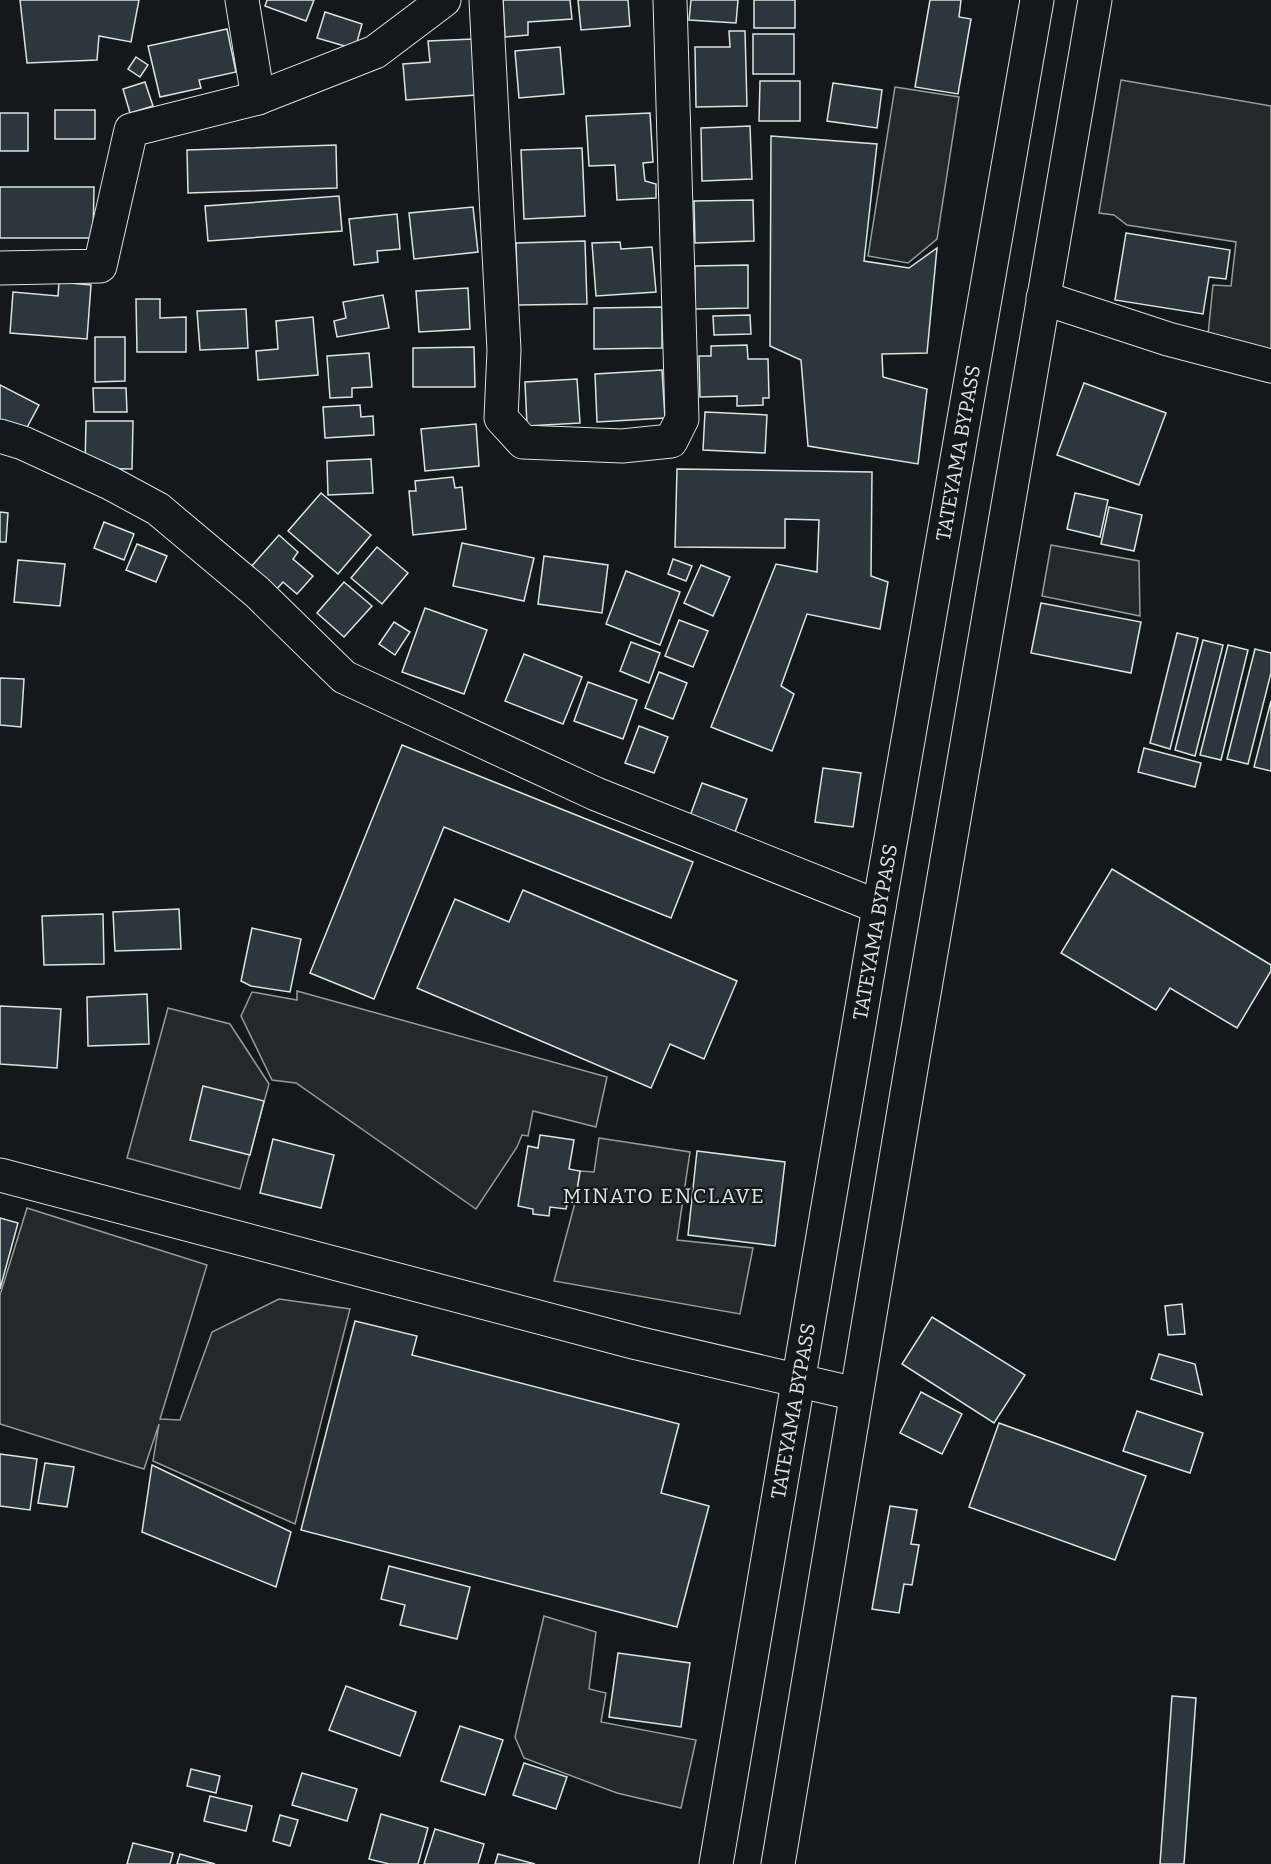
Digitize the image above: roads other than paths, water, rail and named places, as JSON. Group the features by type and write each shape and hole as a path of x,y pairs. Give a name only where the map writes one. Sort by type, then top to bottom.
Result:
{"main road":[{"path":"242,0 258,98"},
{"path":"0,268 100,266 131,130 258,98 375,52 444,0"},
{"path":"486,0 504,350 501,418 523,442 622,446 671,441 682,419 670,0"},
{"name":"TATEYAMA BYPASS","path":"716,1864 1037,0"},
{"path":"777,1864 1095,0"},
{"path":"1043,298 1168,339 1271,366"},
{"path":"0,436 23,443 110,483 158,509 257,592 344,677 596,794 879,907"},
{"path":"0,1175 626,1340 856,1394"}],"district":[{"name":"MINATO ENCLAVE","path":"664,1196"}]}
